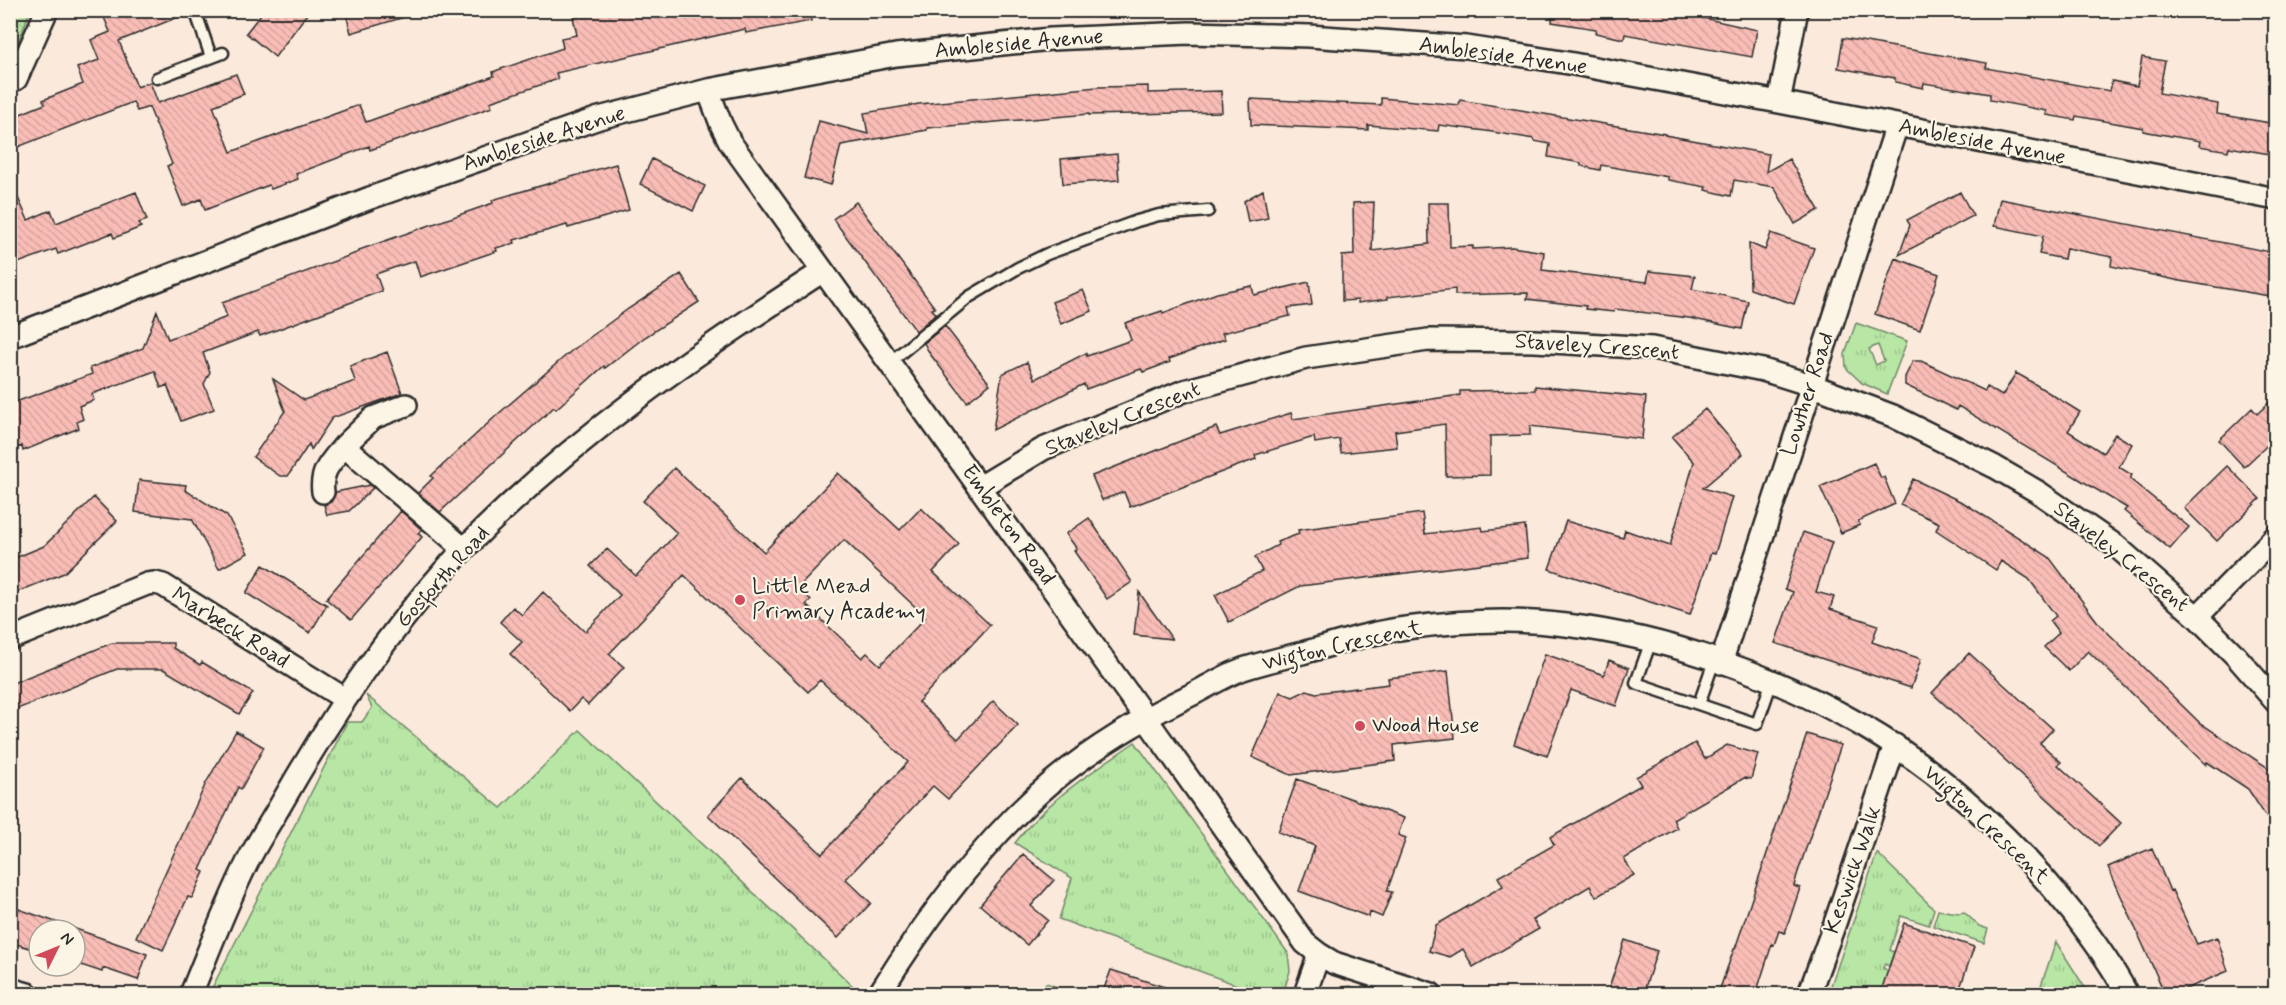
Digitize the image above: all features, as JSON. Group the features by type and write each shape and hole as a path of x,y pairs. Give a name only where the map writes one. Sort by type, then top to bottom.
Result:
{"street":[{"path":"10,81 16,79 47,10"},
{"path":"1779,102 1797,10"},
{"name":"Ambleside Avenue","path":"10,337 389,191 599,118 708,90 896,54 1051,39 1189,33 1309,36 1467,47 1779,102 2276,199"},
{"name":"Embleton Road","path":"708,90 730,142 980,487 1305,943 1334,963 1431,994"},
{"name":"Lowther Road","path":"1718,662 1897,126"},
{"name":"Gosforth Road","path":"191,994 247,863 345,699 406,616 464,549 526,489 626,405 710,344 823,271"},
{"name":"Staveley Crescent","path":"980,487 1043,449 1184,391 1306,357 1428,340 1535,341 1652,348 1763,370 1811,385 1893,416 1950,443 2038,492 2116,546 2197,617 2276,702"},
{"path":"323,492 321,479 329,464 344,446 373,418 406,405"},
{"path":"344,446 464,549"},
{"path":"2197,617 2276,536"},
{"name":"Marbeck Road","path":"10,639 147,584 155,583 163,585 345,699"},
{"name":"Wigton Crescent","path":"879,994 907,949 969,869 1016,816 1054,780 1145,717 1240,670 1403,628 1481,622 1563,624 1627,634 1772,681 1830,707 1895,745 1953,788 2007,838 2052,887 2089,933 2127,994"},
{"name":"Keswick Walk","path":"1809,994 1895,745"},
{"path":"1305,994 1319,954"},
{"path":"10,989 28,994"}],"lane":[{"path":"195,10 212,57"},
{"path":"157,78 224,53"},
{"path":"890,362 969,297 1047,254 1137,221 1160,215 1208,211"},
{"path":"1651,641 1636,683 1757,724 1772,681"},
{"path":"1700,704 1718,662"}],"green space":[{"path":"10,11 30,11 11,61"},
{"path":"1856,323 1907,341 1887,394 1862,383 1846,368 1845,354","holes":["1878,345 1884,361 1876,365 1869,349"]},
{"path":"366,695 501,808 580,730 854,987 851,994 209,994 347,722 362,722 372,708"},
{"path":"1135,742 1288,953 1290,971 1283,994 1261,994 1059,919 1072,878 1015,843 1041,813 1056,800"},
{"path":"1877,853 1934,909 1929,925 1901,916 1890,950 1894,952 1889,966 1885,964 1883,968 1888,971 1880,994 1828,994"},
{"path":"1938,910 1964,912 1979,926 1988,929 1984,943 1933,926"},
{"path":"2056,942 2089,994 2038,994"},
{"path":"1046,983 1077,994 1042,994"},
{"path":"1350,986 1376,994 1324,994 1335,988"}],"building":[{"path":"101,10 188,10 188,13 119,41 137,87 150,82 158,103 236,74 244,94 213,106 231,152 359,105 366,122 494,76 493,72 563,48 561,38 577,35 573,17 601,10 810,10 811,21 746,33 745,29 556,73 558,79 490,102 492,107 370,150 369,146 296,174 298,179 271,189 269,185 205,210 201,199 183,206 167,166 172,164 149,107 137,111 133,102 10,150 10,118 45,104 43,100 83,84 77,68 99,60 91,40 110,32"},
{"path":"264,10 310,10 275,57 246,33"},
{"path":"345,10 408,10 408,16 351,33"},
{"path":"1553,10 1668,10 1757,30 1752,57 1625,34 1624,39 1595,33 1596,29 1552,22"},
{"path":"1843,38 1987,63 1986,68 2110,91 2112,81 2137,86 2142,57 2165,61 2159,93 2218,104 2217,114 2276,124 2276,155 2229,147 2228,151 2199,146 2200,141 2143,131 2143,128 2076,116 2075,120 2046,115 2047,111 1990,100 1990,94 1924,83 1923,88 1895,82 1895,78 1838,68"},
{"path":"1148,86 1148,93 1221,91 1222,112 1089,114 927,128 927,130 841,145 831,185 804,178 819,121 868,134 864,113 919,104 1098,87"},
{"path":"1381,98 1459,105 1460,100 1665,134 1769,154 1766,172 1789,159 1819,210 1795,224 1774,187 1734,180 1731,196 1705,190 1706,187 1668,180 1668,177 1601,165 1600,170 1581,166 1581,163 1548,157 1550,144 1486,131 1439,125 1438,131 1368,125 1368,130 1251,125 1250,99 1381,105"},
{"path":"1117,154 1119,180 1063,184 1061,159"},
{"path":"652,159 705,186 693,211 640,184"},
{"path":"616,164 629,210 568,228 567,225 514,240 515,243 496,248 497,251 420,277 415,261 396,267 376,274 382,291 260,336 258,332 203,353 210,372 204,384 214,409 181,421 167,385 161,388 155,371 92,394 94,400 79,406 83,419 77,422 79,428 23,451 22,446 10,450 10,404 92,374 90,368 143,348 157,311 168,339 227,317 222,303 359,252 359,250 493,203 492,200"},
{"path":"10,180 28,220 51,210 56,223 136,192 147,220 139,223 141,227 114,238 112,233 58,254 56,249 10,266"},
{"path":"1263,190 1268,218 1248,222 1244,201"},
{"path":"1960,192 1973,216 1899,255 1910,225 1907,220"},
{"path":"2000,199 2276,253 2276,297 2180,281 2111,266 2112,257 2066,248 2064,259 2039,254 2043,236 1994,226"},
{"path":"856,202 935,308 932,309 936,314 916,331 833,219"},
{"path":"1374,202 1372,251 1429,244 1428,203 1449,203 1450,247 1473,246 1473,249 1512,247 1544,252 1542,270 1647,282 1649,271 1695,276 1692,289 1748,301 1742,329 1689,318 1615,309 1614,312 1585,309 1586,306 1527,299 1528,293 1455,295 1455,289 1358,303 1358,300 1342,301 1342,256 1354,255 1353,203"},
{"path":"1771,233 1814,248 1794,304 1750,289 1749,243 1765,250"},
{"path":"1895,258 1939,274 1920,330 1875,314"},
{"path":"681,274 699,302 645,337 605,368 604,366 556,409 554,407 440,512 418,493 433,478 431,476 570,352 628,309"},
{"path":"1309,282 1312,305 1288,308 1290,316 1222,333 1225,339 1169,359 1170,362 1143,372 1141,369 1086,389 1084,384 993,430 1002,374 1027,362 1035,379 1086,353 1087,356 1131,340 1125,323 1162,311 1163,313 1217,293 1252,286 1254,295"},
{"path":"1083,290 1092,311 1061,324 1052,302"},
{"path":"945,326 990,384 967,402 924,343"},
{"path":"387,352 402,393 332,418 311,450 309,444 288,476 280,476 253,457 285,411 273,379 304,400 355,381 350,366"},
{"path":"1913,361 1921,361 1985,391 1987,387 2002,396 2016,373 2025,378 2080,412 2068,431 2103,453 2115,434 2132,444 2119,467 2132,475 2130,479 2189,527 2170,549 2124,511 2127,508 1958,406 1956,410 1905,385 1905,377"},
{"path":"1535,386 1646,397 1642,439 1530,426 1530,435 1490,436 1490,475 1446,476 1445,424 1395,431 1397,447 1341,453 1339,439 1315,443 1314,437 1255,455 1256,459 1130,507 1124,492 1102,500 1092,476 1216,427 1220,435 1291,413 1293,419 1460,395 1460,391 1535,390"},
{"path":"2276,396 2276,437 2244,467 2219,440 2252,408 2257,414"},
{"path":"1705,409 1743,454 1703,488 1732,497 1715,554 1711,553 1690,615 1549,569 1566,521 1623,538 1625,530 1670,546 1694,462 1672,437"},
{"path":"1874,463 1881,478 1884,477 1895,504 1858,521 1860,525 1841,533 1820,487"},
{"path":"2227,466 2260,499 2217,541 2184,508"},
{"path":"674,468 764,552 838,473 900,530 921,508 959,544 933,572 990,625 918,702 958,739 993,701 1018,725 948,799 933,786 846,879 871,903 838,938 708,815 742,778 822,854 908,762 820,680 808,692 684,575 609,654 624,667 588,705 581,699 570,711 510,654 522,642 500,622 513,607 522,615 543,592 585,632 620,595 590,566 607,549 636,576 677,533 643,501","holes":["844,540 926,617 880,665 867,653 862,658 806,605 811,600 798,588"]},
{"path":"1913,479 1964,503 2049,557 2100,625 2200,723 2276,773 2276,832 2248,789 2207,762 2206,765 2088,651 2069,671 2044,647 2059,633 2050,621 2056,616 2029,579 2001,561 1996,570 1936,530 1939,523 1900,505"},
{"path":"139,480 186,485 185,490 227,516 248,553 219,569 192,519 135,512"},
{"path":"370,485 373,488 349,511 327,515 324,505 331,502 336,492"},
{"path":"94,497 117,521 64,573 10,595 10,560 44,546"},
{"path":"401,511 422,530 418,533 422,537 351,620 326,599"},
{"path":"1422,513 1425,534 1482,527 1483,531 1525,526 1528,558 1300,586 1229,622 1215,595 1262,571 1255,557 1278,545 1277,542 1299,534 1298,530"},
{"path":"1089,518 1132,582 1107,599 1074,551 1077,549 1066,534"},
{"path":"1803,532 1832,542 1816,592 1834,597 1830,609 1878,625 1872,642 1921,659 1911,688 1775,643 1793,592 1785,589"},
{"path":"263,565 327,605 310,633 246,593"},
{"path":"1139,592 1172,639 1134,635"},
{"path":"112,643 173,643 173,648 200,665 202,662 253,693 239,714 163,669 117,669 10,712 10,684"},
{"path":"1969,653 2053,729 2040,743 2061,762 2058,765 2121,823 2099,846 1932,693"},
{"path":"1545,654 1604,675 1609,660 1629,668 1616,706 1571,690 1547,756 1514,744"},
{"name":"Wood House","path":"1448,671 1455,738 1394,745 1395,761 1291,775 1252,757 1280,692 1293,697 1307,690 1316,693 1389,684 1388,678"},
{"path":"236,731 264,747 241,789 238,787 200,870 204,872 192,898 188,897 163,950 136,937 206,783"},
{"path":"1807,734 1841,745 1797,875 1794,886 1800,888 1785,933 1779,931 1774,945 1772,944 1756,994 1718,994 1735,949"},
{"path":"1695,743 1705,759 1727,745 1758,754 1751,779 1744,778 1673,819 1677,828 1624,859 1634,875 1596,897 1590,886 1533,920 1539,929 1473,967 1463,949 1450,957 1429,951 1436,925 1503,886 1498,877 1554,845 1550,837 1641,785 1636,777"},
{"path":"1297,779 1404,818 1398,835 1406,838 1387,891 1392,892 1382,917 1370,912 1369,917 1299,891 1315,846 1278,832"},
{"path":"2152,848 2170,891 2172,890 2197,944 2217,937 2228,971 2174,994 2165,994 2108,867"},
{"path":"1023,854 1054,880 1031,906 1048,920 1027,945 980,905"},
{"path":"10,906 44,918 27,918 27,947 10,942"},
{"path":"1904,923 1974,947 1958,994 1880,994"},
{"path":"87,933 147,954 138,980 103,968 102,972 87,967"},
{"path":"1625,940 1657,951 1643,994 1607,994"},
{"path":"1111,970 1174,990 1173,994 1102,994"}],"place":[{"name":"Little Mead Primary Academy","path":"740,600"},
{"name":"Wood House","path":"1360,726"}]}
